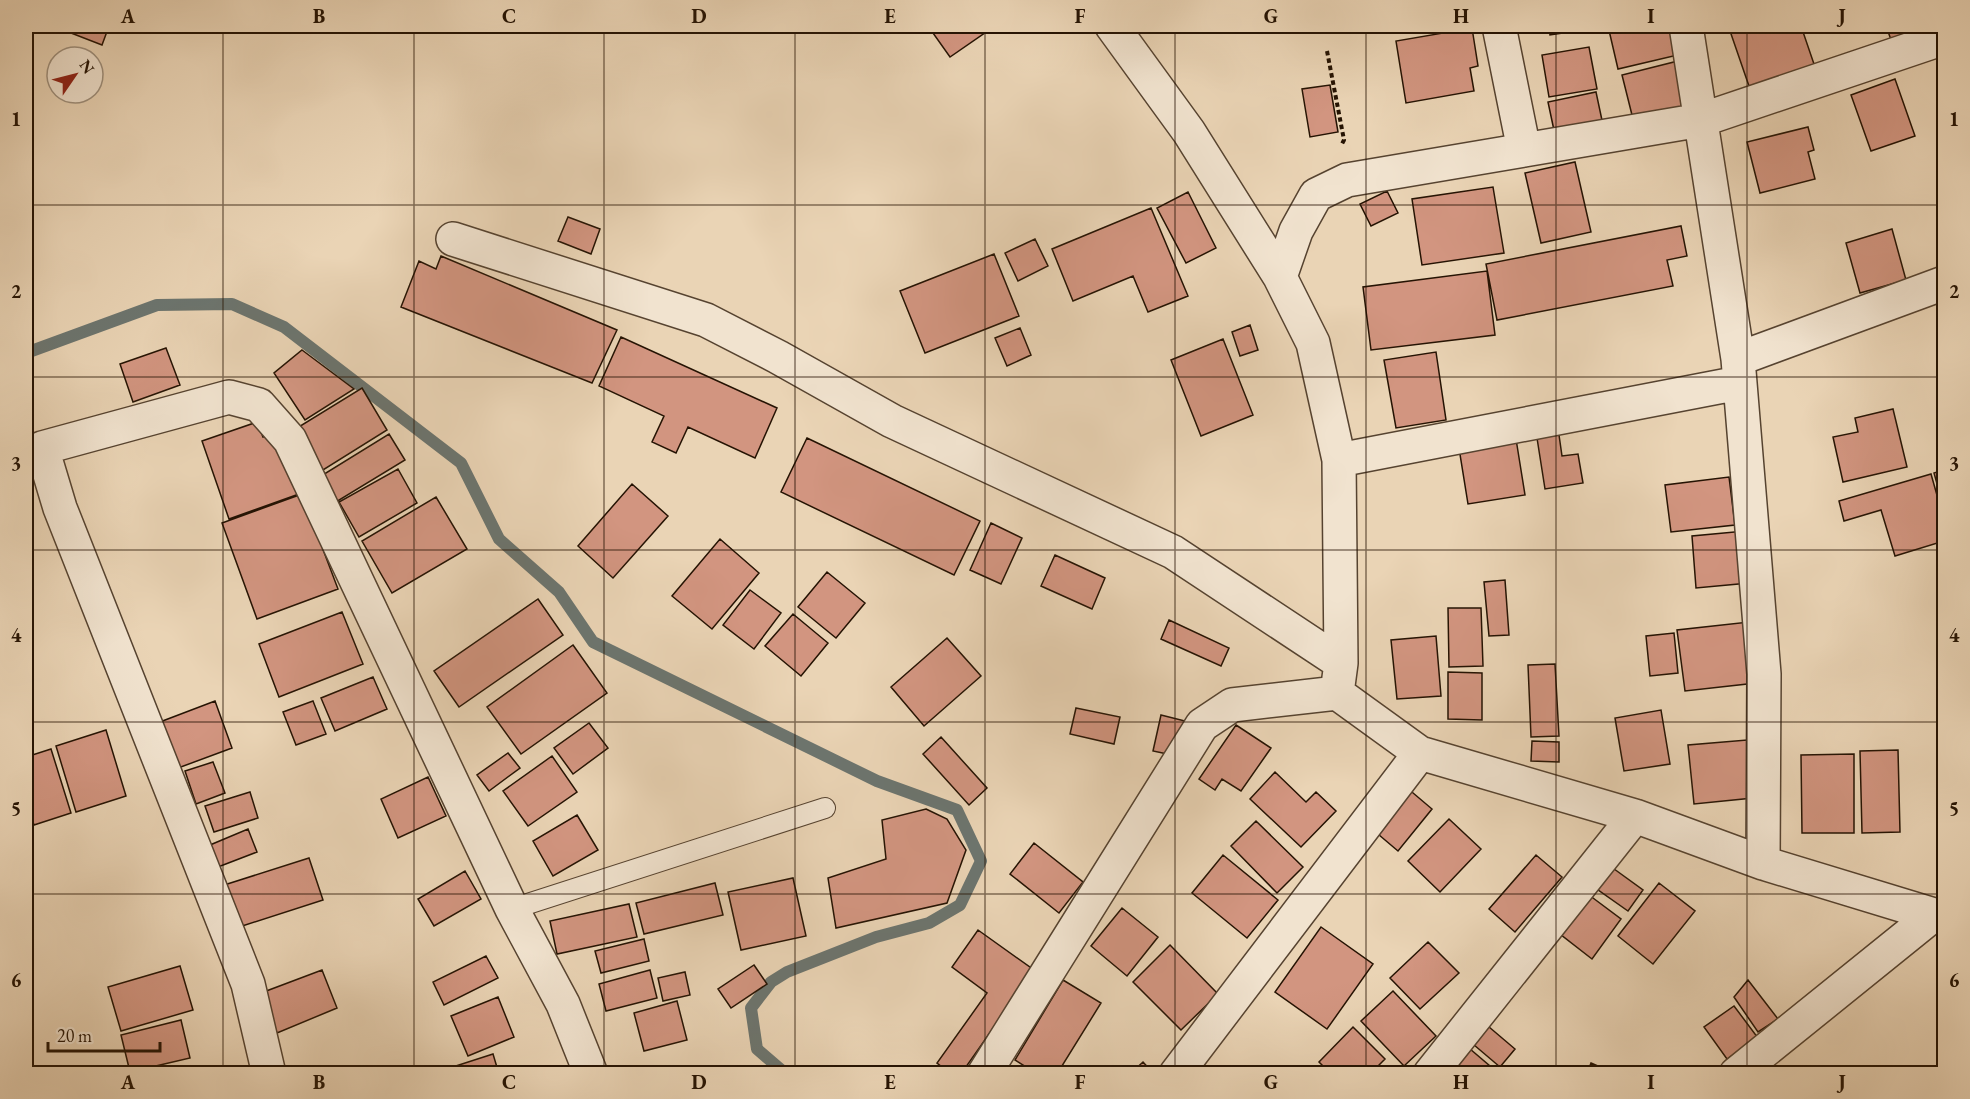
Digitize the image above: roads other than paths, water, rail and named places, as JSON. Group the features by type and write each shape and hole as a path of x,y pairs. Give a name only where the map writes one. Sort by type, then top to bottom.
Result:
{"street":[{"path":"1112,26 1189,132 1281,277 1313,344 1339,460 1339,678"},
{"path":"1499,26 1524,150"},
{"path":"1686,26 1738,371 1764,674 1763,862"},
{"path":"1281,277 1296,231 1316,195 1347,180 1701,120 1944,38"},
{"path":"453,239 706,320 778,357 892,421 1173,552 1339,678 1420,753 1635,816 1763,862 1939,916"},
{"path":"1339,460 1738,371 1944,283"},
{"path":"269,1074 248,984 60,508 42,448 229,397 259,405 290,440 512,909 563,1004 591,1074"},
{"path":"984,1074 1202,725 1232,705 1339,678"},
{"path":"1176,1074 1420,753"},
{"path":"1430,1074 1635,816"},
{"path":"1736,1074 1939,916"}],"lane":[{"path":"512,909 825,808"}],"waterway":[{"path":"26,353 157,305 232,304 284,327 461,463 499,539 559,592 593,642 877,781 957,810 981,861 960,905 929,923 876,937 787,972 771,982 751,1008 757,1049 786,1074"}]}
